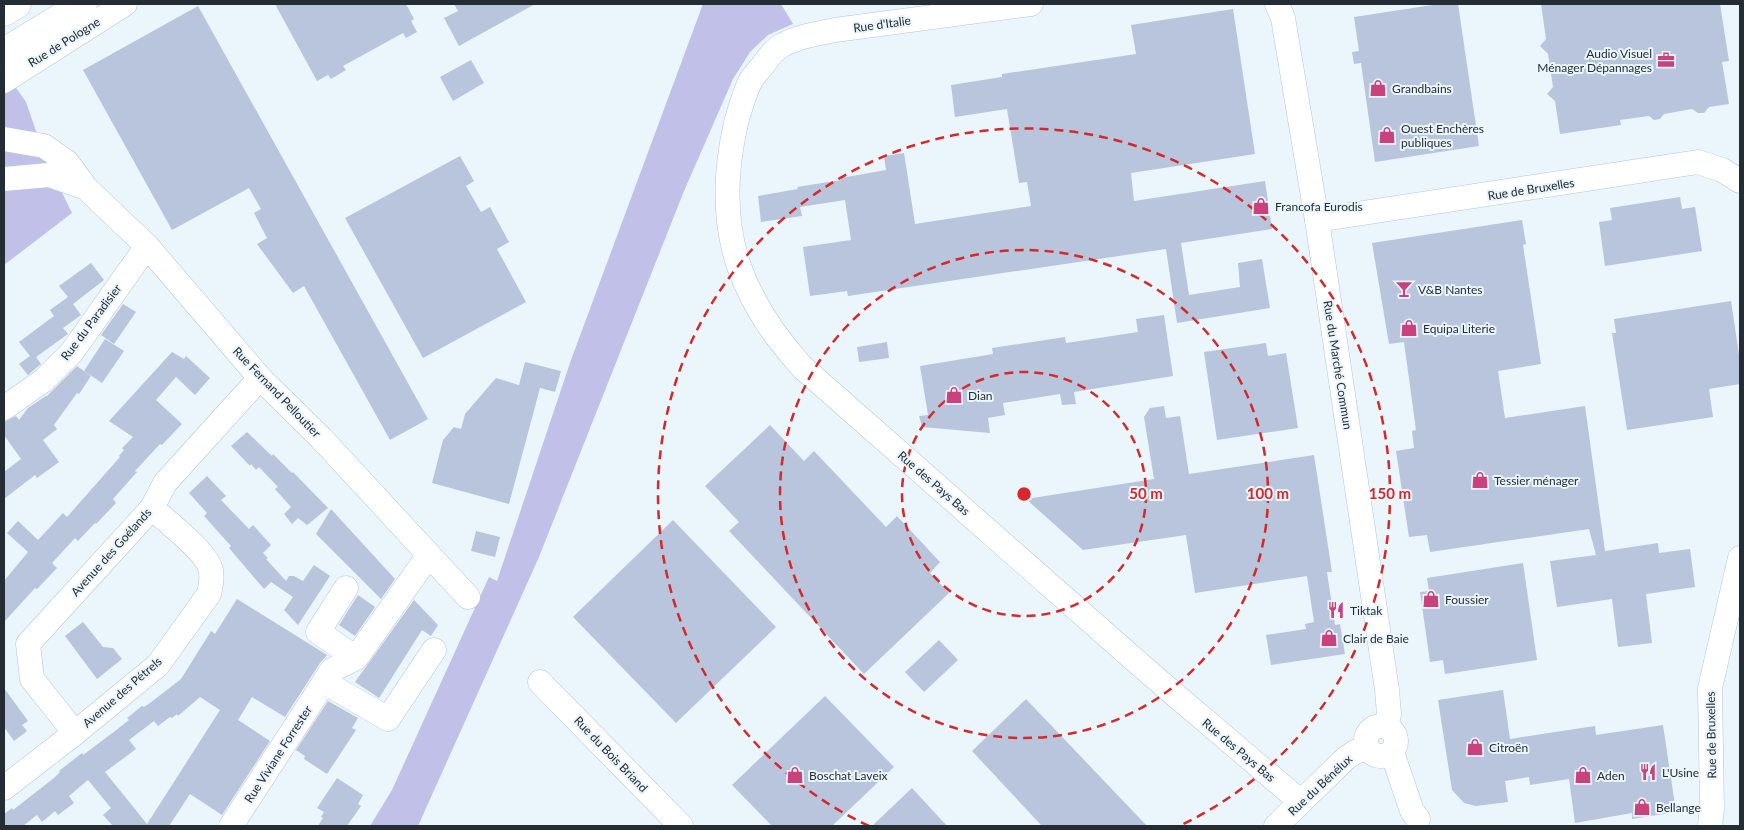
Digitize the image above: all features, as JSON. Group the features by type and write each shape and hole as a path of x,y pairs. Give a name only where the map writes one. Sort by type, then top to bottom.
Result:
{"main road":[{"path":"4,12 17,4"},
{"path":"4,52 83,4"}],"street":[{"name":"Rue de Pologne","path":"4,81 125,4"},
{"name":"Rue d'Italie","path":"751,80 777,49 811,35 1031,4"},
{"name":"Rue du Marché Commun","path":"1277,4 1283,18 1317,220 1387,690 1388,714 1386,727"},
{"name":"Rue des Pays Bas","path":"751,80 738,115 731,150 728,209 731,237 740,269 760,311 778,341 802,367 1153,676 1301,802"},
{"name":"Rue Fernand Pelloutier","path":"4,139 44,146 67,162 86,188 146,246 260,378 321,438 468,597"},
{"name":"Rue de Bruxelles","path":"1317,220 1698,162 1722,170 1740,181"},
{"name":"Rue Fernand Pelloutier","path":"4,179 49,175 86,188"},
{"name":"Rue du Paradisier","path":"4,408 44,380 72,352 146,246"},
{"name":"Avenue des Goélands","path":"75,733 32,680 28,644 152,508 165,483 260,378"},
{"name":"Avenue des Pétrels","path":"4,788 75,733 158,664 209,594 212,581 210,567 200,552 152,508"},
{"name":"Rue Viviane Forrester","path":"231,826 332,670 356,658 429,554"},
{"name":"Rue de Bruxelles","path":"1710,826 1712,809 1710,688 1740,558"},
{"path":"346,588 318,632 356,658"},
{"path":"324,682 388,719 434,650"},
{"name":"Rue du Bois Briand","path":"540,682 681,826"},
{"path":"1386,727 1393,732 1396,740 1395,749 1386,756 1379,756 1372,753 1368,748 1366,743 1368,734 1376,728 1386,727"},
{"name":"Rue du Bénélux","path":"1276,826 1345,759 1355,752 1368,748"},
{"path":"1392,752 1412,811 1421,824"}],"shaded area":[{"path":"703,4 781,4 793,24 768,35 750,52 733,79 684,191 539,557 418,826 370,826 392,790 489,577 497,581 571,360"},
{"path":"4,71 26,102 46,160 72,213 4,265"}],"building":[{"path":"275,4 406,4 414,19 411,21 417,32 406,38 403,33 343,66 346,70 331,79 328,75 317,81"},
{"path":"454,4 535,4 459,46 444,18 458,11"},
{"path":"1439,4 1458,4 1479,146 1375,162 1361,63 1354,64 1352,52 1359,51 1354,17"},
{"path":"1541,4 1720,4 1729,61 1722,62 1729,104 1709,107 1704,113 1698,113 1692,109 1664,114 1660,119 1654,120 1649,116 1620,120 1621,125 1560,134 1555,101 1547,94 1553,87 1548,54 1540,46 1546,39"},
{"path":"198,6 428,419 390,440 304,286 293,293 257,244 267,238 254,213 261,209 249,188 172,230 83,70"},
{"path":"1233,9 1255,154 1131,173 1134,201 1265,181 1272,229 1181,243 1189,295 1240,287 1238,263 1262,259 1270,308 1177,323 1166,249 848,296 847,291 810,296 803,247 851,240 845,200 800,207 802,216 761,222 758,196 886,170 884,156 904,153 915,224 1031,206 1027,182 1019,183 1007,109 955,117 951,85 1002,77 1002,74 1136,54 1131,25"},
{"path":"471,60 484,83 453,101 440,77"},
{"path":"460,156 474,181 466,186 481,212 490,207 509,242 497,249 526,302 423,358 345,218"},
{"path":"1680,197 1682,209 1695,207 1702,251 1605,266 1599,222 1612,220 1610,208"},
{"path":"1522,220 1526,244 1523,245 1541,364 1498,371 1505,418 1585,406 1605,551 1658,543 1659,553 1690,549 1695,587 1646,594 1652,643 1618,647 1612,599 1557,607 1550,561 1596,555 1589,529 1430,552 1427,535 1409,537 1396,451 1414,448 1412,431 1416,430 1404,342 1389,344 1372,243"},
{"path":"91,263 104,280 73,304 81,315 63,328 68,334 36,357 41,364 28,375 19,364 30,356 19,342 54,316 50,310 68,297 59,286"},
{"path":"1731,301 1740,361 1740,384 1709,389 1713,417 1627,430 1612,333 1616,333 1614,319"},
{"path":"123,304 136,312 114,344 101,335"},
{"path":"1164,315 1173,376 1074,392 1076,404 1062,405 1060,394 1003,403 1005,415 988,418 990,433 922,427 919,416 928,415 920,366 993,354 992,348 1065,337 1066,343 1138,332 1136,319"},
{"path":"105,339 124,351 102,383 84,371"},
{"path":"887,342 889,358 859,362 857,347"},
{"path":"1266,343 1268,356 1286,353 1298,428 1217,440 1204,352"},
{"path":"172,352 184,359 186,356 210,378 195,395 176,377 156,400 182,424 135,471 137,472 113,499 116,503 78,541 75,538 52,563 57,568 37,589 35,588 4,622 4,581 28,552 7,533 18,521 38,540 63,513 67,517 120,457 124,450 122,448 133,437 109,421"},
{"path":"525,362 561,371 555,392 540,388 509,504 432,483 443,440 454,427 461,429 465,414 496,378 519,385"},
{"path":"77,366 91,376 54,425 57,429 43,440 59,462 37,478 35,475 4,499 4,472 21,459 4,435 4,422 16,416 19,420 28,408 47,396"},
{"path":"1164,406 1166,418 1180,416 1189,474 1314,455 1332,572 1327,572 1335,625 1340,624 1345,654 1271,665 1266,635 1306,629 1305,624 1314,622 1307,576 1195,593 1186,535 1083,550 1026,499 1154,479 1144,417 1150,408"},
{"path":"770,425 804,461 814,451 886,527 897,516 940,562 930,573 949,593 864,674 729,531 739,522 705,486"},
{"path":"247,432 272,456 273,454 293,472 328,508 307,525 298,518 292,524 284,514 291,507 275,489 278,487 259,467 256,470 251,464 250,466 231,446"},
{"path":"207,476 226,496 221,500 249,529 253,525 271,545 263,553 286,581 289,576 294,576 303,581 314,565 330,576 298,625 284,610 293,597 271,582 264,589 229,548 231,546 204,516 207,513 189,493"},
{"path":"331,509 395,579 381,599 316,534"},
{"path":"673,520 776,627 676,723 573,617"},
{"path":"476,531 500,537 495,557 471,551"},
{"path":"1523,563 1537,660 1445,674 1443,660 1430,662 1420,592 1429,591 1427,578"},
{"path":"358,595 375,607 355,636 339,625"},
{"path":"237,599 327,655 285,717 252,697 238,720 270,741 222,815 190,794 169,826 113,826 103,815 111,808 88,780 69,796 74,803 58,815 55,811 42,822 37,815 23,826 4,826 4,814 12,808 13,810 82,753 83,755 129,720 127,718 142,706 144,707 150,703 181,679 211,631 215,634","holes":["200,697 220,710 147,824 105,772 136,749 129,740 154,721 158,726 170,717 172,718 177,714 178,716"]},
{"path":"414,600 438,625 431,636 422,630 379,698 355,682"},
{"path":"83,622 103,647 113,648 122,659 97,679 65,636"},
{"path":"939,640 958,660 924,692 905,672"},
{"path":"4,688 28,721 22,725 27,731 14,741 4,727"},
{"path":"1503,690 1510,739 1595,726 1596,735 1663,725 1676,812 1632,819 1632,813 1575,823 1569,779 1530,785 1529,777 1505,781 1508,802 1476,806 1464,803 1452,790 1438,700"},
{"path":"825,696 894,767 832,826 772,826 732,785"},
{"path":"1026,699 1147,826 1042,826 972,751"},
{"path":"328,701 358,718 352,728 356,730 327,774 304,759 305,756 296,750"},
{"path":"337,778 363,795 358,804 361,806 347,826 318,826 324,812 317,808"},
{"path":"912,788 947,826 872,826"}],"place":[{"name":"Audio Visuel Ménager Dépannages","path":"1666,60"},
{"name":"Grandbains","path":"1378,88"},
{"name":"Ouest Enchères publiques","path":"1387,135"},
{"name":"Francofa Eurodis","path":"1261,206"},
{"name":"V&B Nantes","path":"1404,289"},
{"name":"Equipa Literie","path":"1409,328"},
{"name":"Dian","path":"954,395"},
{"name":"Tessier ménager","path":"1480,480"},
{"name":"Foussier","path":"1431,599"},
{"name":"Tiktak","path":"1336,610"},
{"name":"Clair de Baie","path":"1329,638"},
{"name":"Citroën","path":"1475,747"},
{"name":"L'Usine","path":"1648,772"},
{"name":"Boschat Laveix","path":"795,775"},
{"name":"Aden","path":"1583,775"},
{"name":"Bellange","path":"1642,807"}]}
